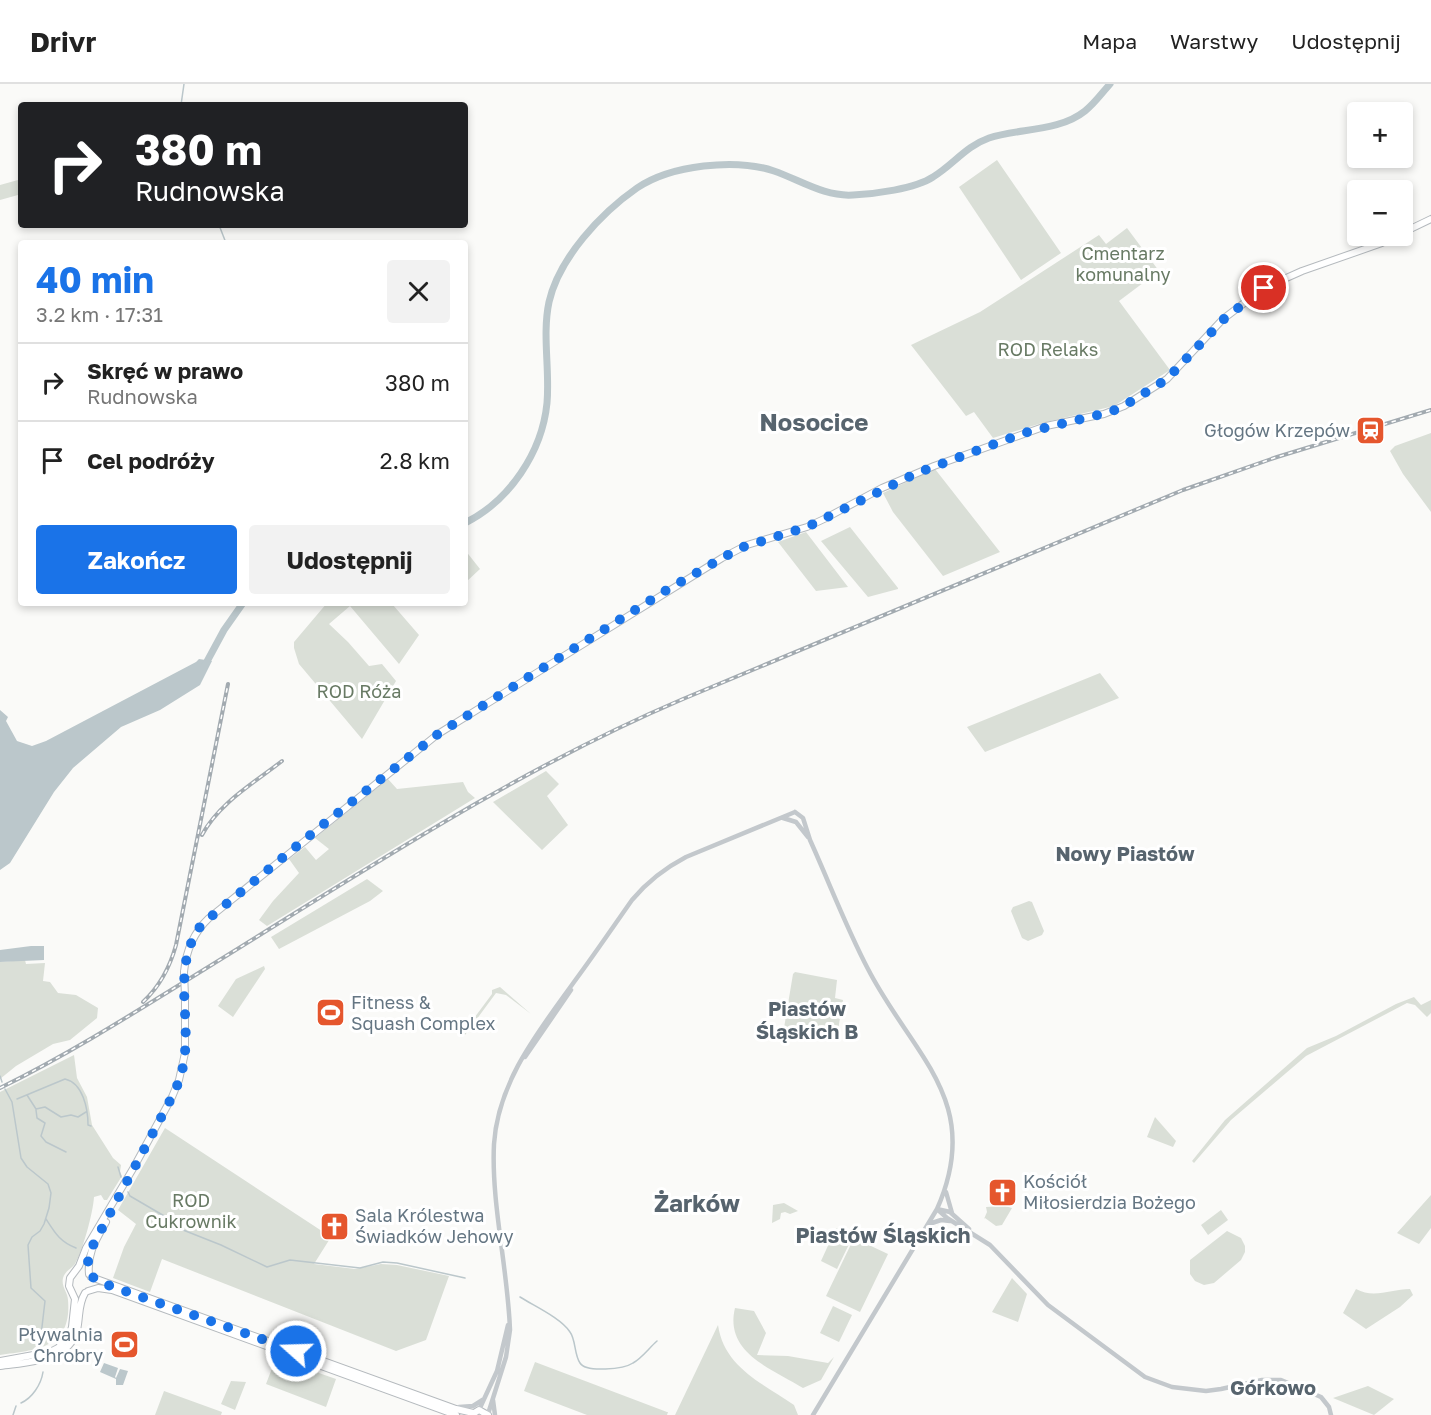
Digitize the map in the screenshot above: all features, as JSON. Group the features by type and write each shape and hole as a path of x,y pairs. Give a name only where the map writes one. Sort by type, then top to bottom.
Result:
{"main road":[{"path":"1413,228 1431,219"},
{"path":"0,1361 50,1352 62,1345 72,1327 75,1299 69,1282 71,1276 123,1186 179,1080 185,1053 184,972 187,955 193,938 209,918 418,749 456,722 670,588 740,548 807,527 917,473 1024,433 1110,412 1124,406 1167,379 1224,319 1264,288 1302,271 1373,246"},
{"path":"0,1366 50,1358 68,1347 76,1334 81,1303 92,1285 88,1262 90,1251 114,1208 123,1186"},
{"path":"75,1272 82,1270 90,1276 452,1412"},
{"path":"73,1291 79,1294 101,1288 122,1294 452,1412 490,1415"}],"street":[{"path":"490,1415 494,1392 507,1357 510,1340 510,1317 494,1160 496,1125 510,1081 518,1066 569,995 574,983 635,897 659,874 686,857 795,812"},
{"path":"795,812 798,824"},
{"path":"795,812 803,818 810,840 868,968 926,1059 944,1094 951,1121 953,1151 950,1173 937,1209 813,1415"},
{"path":"780,819 790,819 798,824 810,840"},
{"path":"945,1190 953,1214"},
{"path":"937,1209 953,1214 997,1252 1041,1300 1138,1373 1163,1385 1206,1391 1262,1380 1281,1380 1321,1397 1327,1404 1331,1415"},
{"path":"937,1209 970,1231"},
{"path":"929,1224 941,1220 952,1221"},
{"path":"474,1413 486,1397 501,1359 510,1317"},
{"path":"452,1412 473,1406 486,1397"}],"green space":[{"path":"997,160 1061,253 1021,280 959,187"},
{"path":"18,180 18,195 0,200 0,185"},
{"name":"ROD Relaks","path":"1127,228 1159,271 1119,301 1170,370 1114,406 1042,423 993,438 974,412 966,416 911,345 980,312 1099,235 1106,244"},
{"path":"1431,433 1431,512 1403,474 1390,451 1395,446"},
{"path":"935,469 1000,552 943,576 893,512 883,493"},
{"path":"850,527 898,589 868,597 821,541"},
{"path":"806,532 848,587 816,591 778,542"},
{"path":"468,554 480,569 468,580"},
{"name":"ROD Róża","path":"324,606 350,606 329,624 369,666 382,664 396,681 362,739 299,664 294,642"},
{"name":"ROD Róża","path":"350,606 394,606 419,635 399,664"},
{"path":"1100,673 1119,698 985,752 967,727"},
{"path":"546,771 559,784 547,796 568,825 542,850 493,802"},
{"path":"388,779 397,789 463,782 468,792 475,798 267,926 259,920 299,873 289,859 305,847 316,860 329,849 315,838"},
{"path":"367,879 383,891 370,901 279,949 271,937"},
{"path":"1032,902 1044,931 1042,935 1028,941 1022,938 1011,911 1013,907"},
{"path":"25,960 26,964 45,963 43,981 50,982 58,993 76,995 98,1008 97,1018 70,1040 53,1044 16,1066 0,1079 0,962"},
{"path":"264,966 265,969 233,1017 218,1006 236,979"},
{"path":"795,972 837,980 835,998 843,1000 837,1036 784,1028"},
{"path":"500,987 531,1014 506,995 496,993 465,1035 463,1033 492,994 492,990"},
{"path":"1414,997 1421,1005 1431,1000 1431,1013 1427,1017 1415,1005 1407,1003 1306,1056 1231,1120 1194,1163 1192,1161 1225,1120 1307,1048"},
{"path":"74,1055 77,1078 87,1097 92,1125 113,1158 121,1165 122,1176 107,1200 104,1200 101,1195 94,1197 90,1222 81,1250 75,1264 63,1278 68,1297 68,1316 58,1337 50,1344 39,1348 0,1355 0,1092"},
{"path":"1155,1117 1176,1141 1173,1147 1147,1137"},
{"name":"ROD Cukrownik","path":"165,1128 331,1237 314,1264 355,1269 381,1264 397,1265 449,1276 426,1340 396,1351 162,1259 150,1292 113,1278 124,1247 136,1224 118,1210"},
{"path":"1431,1195 1431,1228 1419,1244 1397,1233"},
{"path":"784,1203 798,1211 790,1214 781,1213 780,1219 772,1223 773,1205"},
{"path":"986,1207 1012,1208 1002,1225 996,1226 984,1219 987,1212"},
{"path":"1221,1210 1228,1220 1208,1235 1201,1225"},
{"path":"836,1228 853,1236 837,1269 821,1261"},
{"path":"1227,1231 1241,1238 1245,1246 1241,1260 1214,1283 1204,1285 1195,1281 1190,1274 1190,1260"},
{"path":"854,1238 888,1254 860,1312 826,1296"},
{"path":"1012,1278 1027,1294 1018,1322 992,1312"},
{"path":"1356,1289 1376,1293 1410,1289 1413,1295 1400,1307 1366,1329 1343,1313"},
{"path":"833,1306 852,1315 839,1342 820,1333"},
{"path":"735,1308 754,1311 766,1333 757,1355 788,1356 828,1363 834,1357 821,1380 803,1388 753,1358 737,1337 733,1324"},
{"path":"718,1325 722,1340 736,1363 757,1381 794,1405 798,1415 675,1415"},
{"path":"276,1358 336,1379 326,1407 266,1384"},
{"path":"535,1362 668,1412 667,1415 587,1415 524,1391"},
{"path":"231,1381 246,1382 235,1410 221,1404"},
{"path":"1368,1386 1394,1399 1374,1415 1333,1398"},
{"path":"164,1391 222,1412 221,1415 155,1415"}],"shaded area":[{"path":"199,659 212,661 200,685 160,710 121,727 73,768 54,792 10,863 0,870 0,710 8,717 6,721 17,741 32,746 46,741"},
{"path":"44,946 44,960 0,962 0,950"},
{"path":"104,1363 118,1368 116,1378 120,1369 128,1371 123,1385 116,1385 116,1379 100,1372"}],"waterway":[{"path":"181,102 184,84"},
{"path":"468,521 481,514 509,489 521,474 538,440 547,403 547,314 554,285 562,269 596,223 637,188 651,180 685,169 722,165 758,167 823,191 843,195 905,188 933,177 981,141 1051,126 1075,118 1095,102 1110,84"},
{"path":"220,228 225,240"},
{"path":"204,667 224,630 241,606"},
{"path":"0,1076 2,1082"},
{"path":"17,1099 65,1079 71,1081 80,1091 87,1112 88,1125 91,1126"},
{"path":"5,1089 12,1102 21,1158 27,1167 48,1184 51,1193 44,1224 28,1245 31,1288 45,1301 40,1344"},
{"path":"27,1095 36,1109 45,1107 61,1117 71,1115 78,1117 86,1112"},
{"path":"36,1110 37,1118 45,1123 41,1136 46,1142 66,1152"},
{"path":"118,1167 121,1177"},
{"path":"128,1192 130,1196 166,1217 178,1228 267,1267 290,1260 360,1268 383,1262 465,1278"},
{"path":"46,1219 62,1240 76,1248"},
{"path":"520,1297 554,1317 566,1327 572,1335 580,1363 590,1368 614,1368 633,1363 657,1341"},
{"path":"21,1403 35,1391 43,1372"},
{"path":"13,1415 16,1406"}],"railway":[{"path":"0,1088 104,1031 439,825 620,727 1183,490 1277,457 1431,410"},
{"path":"143,1002 164,976 176,945 228,684"},
{"path":"202,835 227,803 282,761"}],"place":[{"name":"Głogów Krzepów","path":"1371,431"},
{"name":"Fitness & Squash Complex","path":"330,1013"},
{"name":"Kościół Miłosierdzia Bożego","path":"1002,1192"},
{"name":"Sala Królestwa Świadków Jehowy","path":"334,1226"},
{"name":"Pływalnia Chrobry","path":"124,1345"}],"district":[{"name":"Nosocice","path":"814,423"},
{"name":"Nowy Piastów","path":"1125,854"},
{"name":"Piastów Śląskich B","path":"807,1020"},
{"name":"Żarków","path":"697,1204"},
{"name":"Piastów Śląskich","path":"883,1236"},
{"name":"Górkowo","path":"1273,1388"}],"route":[{"path":"296,1351 99,1282 89,1274 90,1251 179,1080 185,1053 185,965 193,938 202,924 438,734 670,588 740,548 807,527 882,488 917,473 1024,433 1110,412 1124,406 1167,379 1211,331 1245,301 1264,288"}],"park label":[{"name":"Cmentarz komunalny","path":"1123,264"}]}
